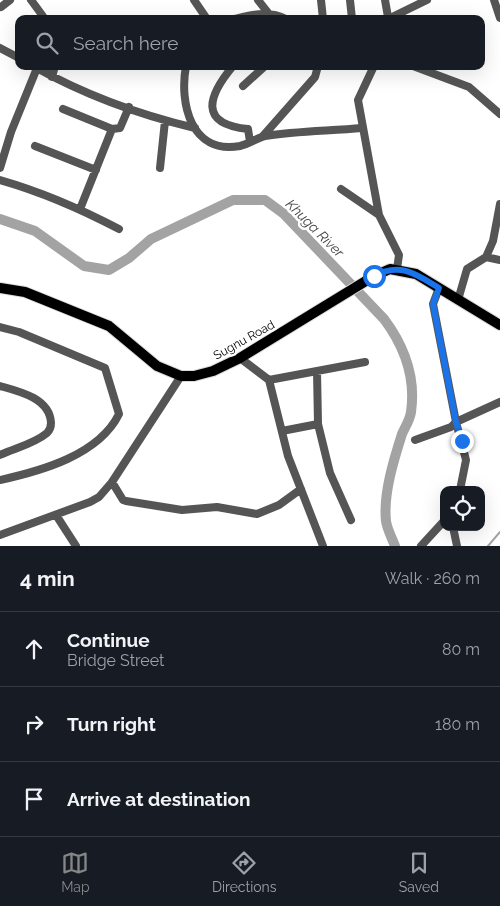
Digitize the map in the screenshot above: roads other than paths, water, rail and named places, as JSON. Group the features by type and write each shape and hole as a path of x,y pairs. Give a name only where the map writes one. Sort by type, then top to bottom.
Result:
{"main road":[{"name":"Sugnu Road","path":"0,288 25,292 109,326 158,366 182,376 213,372 240,358 374,276 385,270 397,269"},
{"path":"397,269 416,274 500,325"}],"street":[{"path":"1,7 10,0"},
{"path":"31,0 43,15"},
{"path":"194,0 204,15"},
{"path":"258,0 264,15"},
{"path":"321,0 323,15"},
{"path":"350,0 352,15"},
{"path":"385,0 388,15"},
{"path":"394,15 427,0"},
{"path":"494,0 500,18"},
{"path":"0,48 15,56"},
{"path":"0,168 34,70"},
{"path":"40,70 52,77 165,121 195,128"},
{"path":"52,77 54,70"},
{"path":"185,70 182,87 189,119 198,134 216,144 240,146 263,136 362,128"},
{"path":"230,70 215,90 212,106 214,115 217,120 232,128 248,129 250,142"},
{"path":"243,86 261,70"},
{"path":"263,136 315,77 317,70"},
{"path":"372,70 358,100 379,215 399,256 397,269"},
{"path":"424,70 469,87 500,114"},
{"path":"63,109 112,129 120,128 129,107"},
{"path":"160,168 165,121"},
{"path":"80,209 112,129"},
{"path":"35,146 96,170"},
{"path":"0,180 30,188 80,209 119,229"},
{"path":"341,189 379,215"},
{"path":"458,300 467,269 486,257 493,241 500,204"},
{"path":"486,257 500,260"},
{"path":"439,288 433,304 456,422 466,460 461,486"},
{"path":"0,327 19,332 105,368 119,414 113,426 92,444 68,460 0,480"},
{"path":"240,358 269,380 288,456 323,546"},
{"path":"269,380 365,362"},
{"path":"317,371 318,424 330,473 351,520"},
{"path":"0,536 99,497 112,482 182,376"},
{"path":"0,386 27,394 45,407 51,426 48,432 34,440 0,455"},
{"path":"415,440 450,427 456,422 500,402"},
{"path":"282,432 318,424"},
{"path":"112,482 123,500 126,501 182,510 217,507 257,514 279,505 300,489"},
{"path":"56,515 76,546"},
{"path":"421,546 440,525"},
{"path":"454,531 457,546"}],"waterway":[{"name":"Khuga River","path":"0,219 35,231 84,266 109,270 129,258 151,239 233,200 265,200 284,214 384,319 398,340 407,363 412,387 411,412 396,454 390,477 385,511 388,530 395,546"},
{"path":"488,546 500,532"}]}
